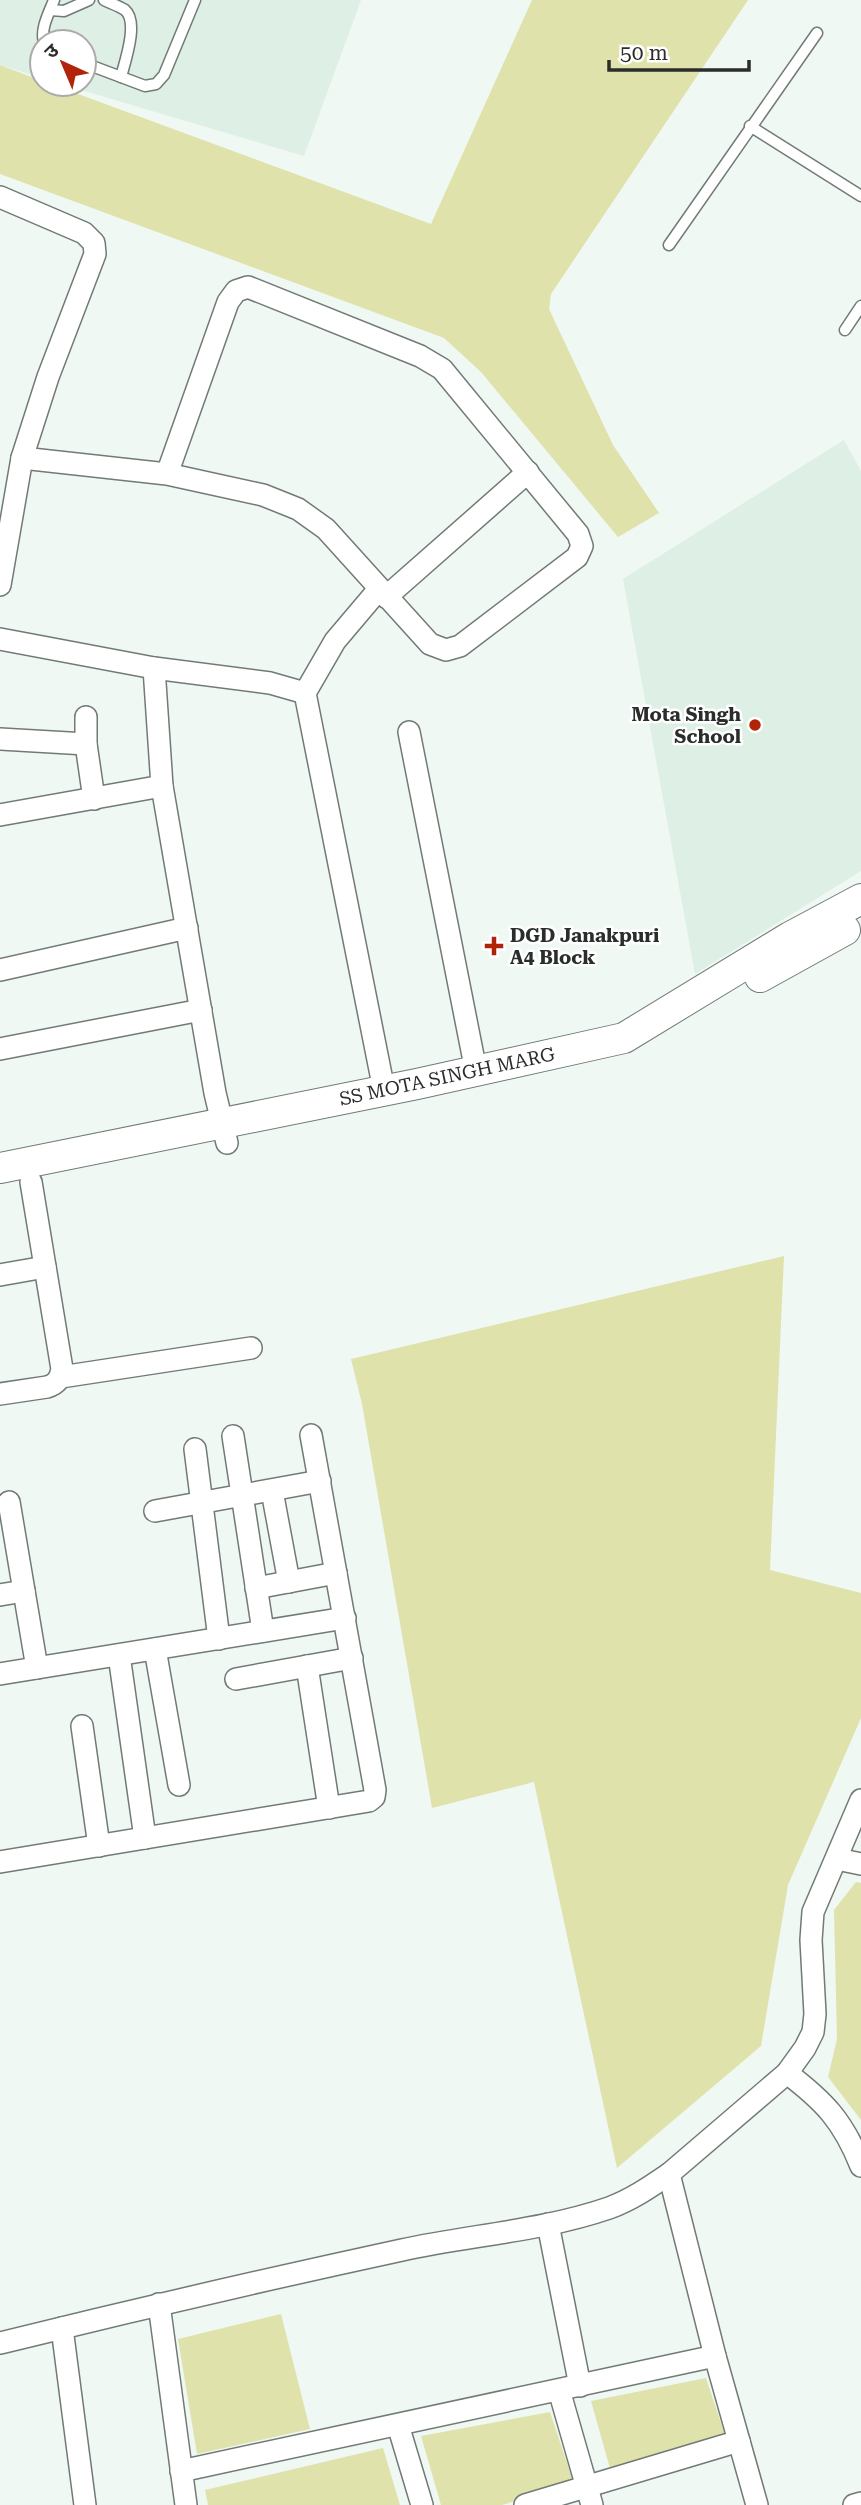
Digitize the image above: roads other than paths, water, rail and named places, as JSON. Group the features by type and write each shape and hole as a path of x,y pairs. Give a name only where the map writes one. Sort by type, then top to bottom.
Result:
{"street":[{"path":"0,197 84,233 94,243 95,254 48,377 22,458 0,585"},
{"path":"22,458 167,474 263,495 298,509 326,529 430,644 446,650 460,646 577,557 582,546 578,534 442,369 420,356 248,288 236,291 228,302 167,474"},
{"path":"384,1090 304,693 335,641 382,593 527,472"},
{"path":"0,639 154,668 270,683 304,693"},
{"path":"154,668 162,786 224,1133"},
{"path":"86,718 86,744 94,799"},
{"path":"409,732 475,1071"},
{"path":"0,739 86,744"},
{"path":"0,815 162,786"},
{"name":"SS MOTA SINGH MARG","path":"0,1188 384,1090 624,1038 790,937 861,899"},
{"name":"SS MOTA SINGH MARG","path":"0,1168 420,1104 627,1058 648,1048 749,983 861,921"},
{"path":"0,971 187,929"},
{"path":"0,1049 201,1010"},
{"path":"0,1394 47,1387 54,1385 61,1377 62,1369 31,1182"},
{"path":"0,1275 45,1267"},
{"path":"61,1377 251,1348"},
{"path":"0,1862 329,1808 369,1801 374,1797 375,1790 312,1435"},
{"path":"233,1436 263,1631"},
{"path":"195,1449 219,1639"},
{"path":"155,1511 320,1481"},
{"path":"272,1490 289,1582"},
{"path":"9,1502 37,1668"},
{"path":"257,1588 336,1573"},
{"path":"0,1595 24,1591"},
{"path":"0,1674 345,1618"},
{"path":"156,1649 179,1785"},
{"path":"119,1655 145,1838"},
{"path":"236,1679 352,1658"},
{"path":"307,1666 329,1808"},
{"path":"82,1726 99,1846"},
{"path":"0,2343 405,2249 548,2224 632,2198 669,2174 787,2073 806,2048 813,2032 815,2014 811,1940 813,1912 861,1800"},
{"path":"837,1859 861,1864"},
{"path":"787,2073 818,2097 843,2126 861,2166"},
{"path":"669,2174 715,2356 757,2505"},
{"path":"548,2224 570,2388 589,2496"},
{"path":"159,2304 186,2505"},
{"path":"62,2328 85,2505"},
{"path":"181,2472 715,2356"},
{"path":"398,2425 422,2505"},
{"path":"526,2505 589,2496 739,2441"},
{"path":"854,2505 861,2503"}],"lane":[{"path":"45,28 52,5 64,11 89,0"},
{"path":"104,0 125,10 131,18 132,27 121,77"},
{"path":"98,68 145,86 156,84 164,75 195,0"},
{"path":"669,245 817,33"},
{"path":"750,126 861,196"},
{"path":"845,330 861,306"}],"place":[{"name":"Mota Singh School","path":"755,725"},
{"name":"DGD Janakpuri A4 Block","path":"494,946"}]}
